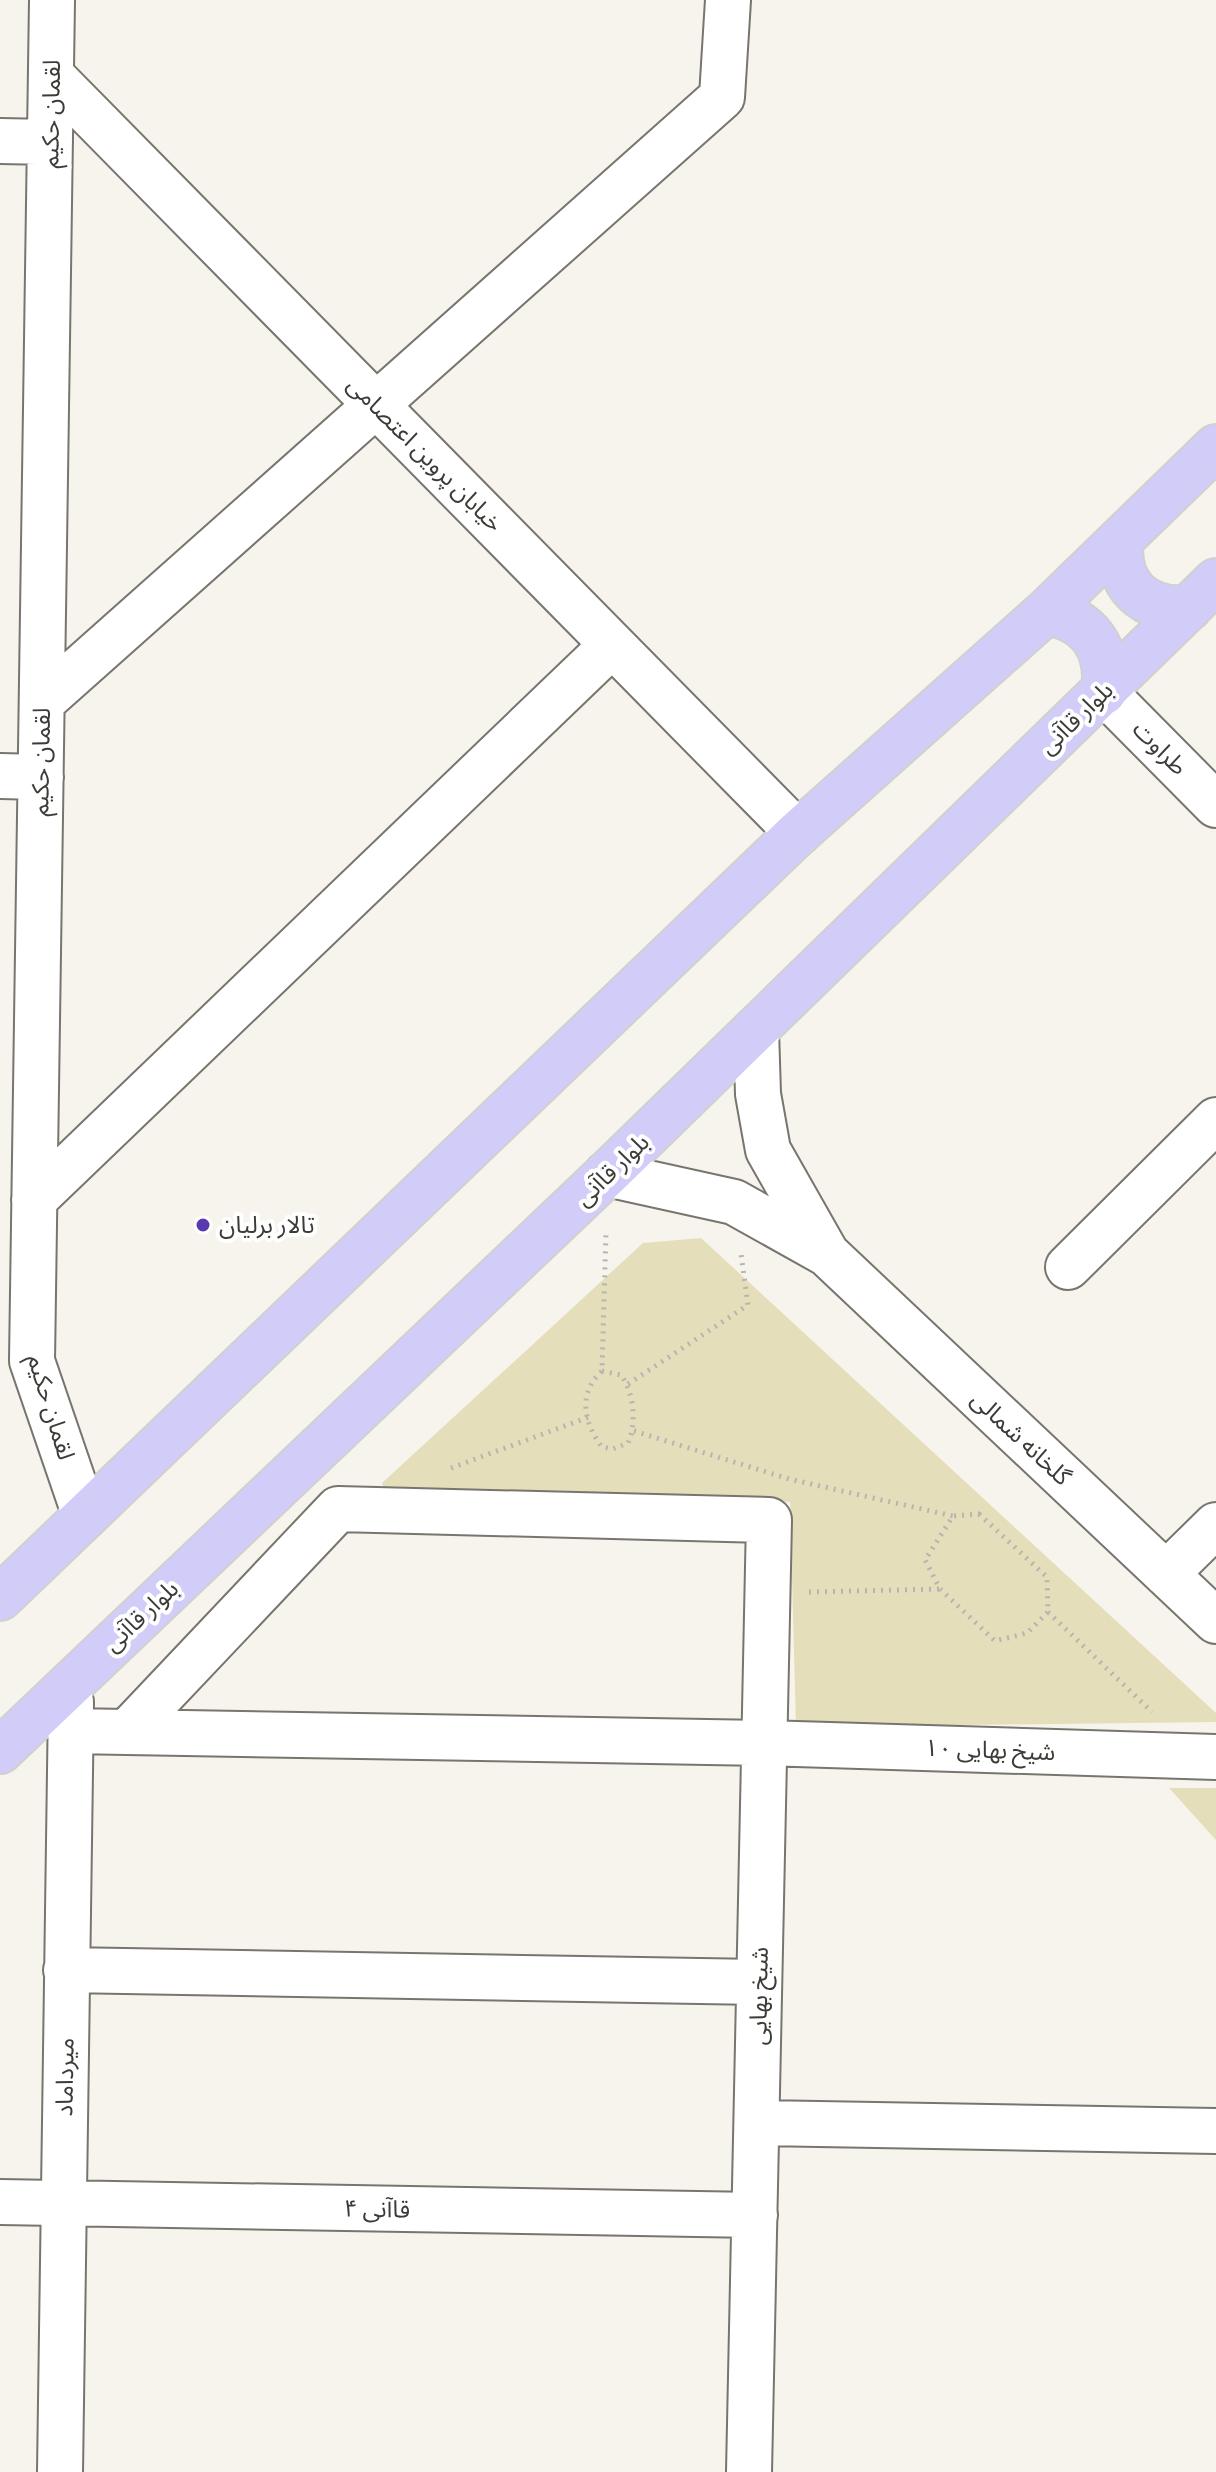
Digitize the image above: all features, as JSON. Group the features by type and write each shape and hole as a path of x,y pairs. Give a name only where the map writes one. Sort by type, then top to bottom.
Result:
{"main road":[{"path":"0,1598 798,833 1046,612 1216,447"},
{"path":"1121,539 1121,572 1135,593 1155,606 1202,595"},
{"name":"بلوار قاآنی","path":"0,1751 607,1174 1202,595"},
{"path":"1046,612 1064,615 1095,637 1107,672 1104,692"}],"street":[{"name":"لقمان حکیم","path":"52,0 42,702 20,777 34,1200 32,1361 85,1516"},
{"path":"42,702 722,97 728,0"},
{"name":"خیابان پروین اعتصامی","path":"51,75 798,833"},
{"path":"0,141 50,142"},
{"path":"34,1200 612,645"},
{"name":"طراوت","path":"1104,692 1216,805"},
{"path":"756,1030 758,1094 768,1150 827,1254"},
{"path":"1068,1267 1216,1120"},
{"path":"607,1174 734,1202 827,1254"},
{"name":"گلخانه شمالی","path":"827,1254 1216,1621"},
{"name":"شیخ بهایی","path":"127,1732 338,1509 769,1520 749,2472"},
{"path":"1166,1574 1216,1525"},
{"name":"میرداماد","path":"60,2472 72,1682"},
{"name":"شیخ بهایی ۱۰","path":"70,1731 764,1743 1207,1756"},
{"path":"66,1970 759,1982"},
{"path":"757,2123 1216,2131"},
{"name":"قاآنی ۴","path":"0,2202 755,2215"}],"path":[{"path":"602,1371 621,1375 628,1384 633,1431 628,1443 613,1449 602,1447 594,1436 585,1397 589,1383 602,1371 607,1174"},
{"path":"628,1384 748,1305 734,1202"},
{"path":"441,1471 589,1417"},
{"path":"633,1431 789,1479 953,1516 979,1514 1047,1577 1048,1612 1207,1756"},
{"path":"953,1516 925,1560 940,1589 995,1641 1027,1633 1048,1612"},
{"path":"767,1592 940,1589"}],"shaded area":[{"path":"701,1238 1216,1713 1216,1722 796,1727 790,1502 388,1500 382,1483 643,1243"},
{"path":"1169,1788 1216,1788 1216,1840"}],"place":[{"name":"تالار برلیان","path":"203,1225"}]}
